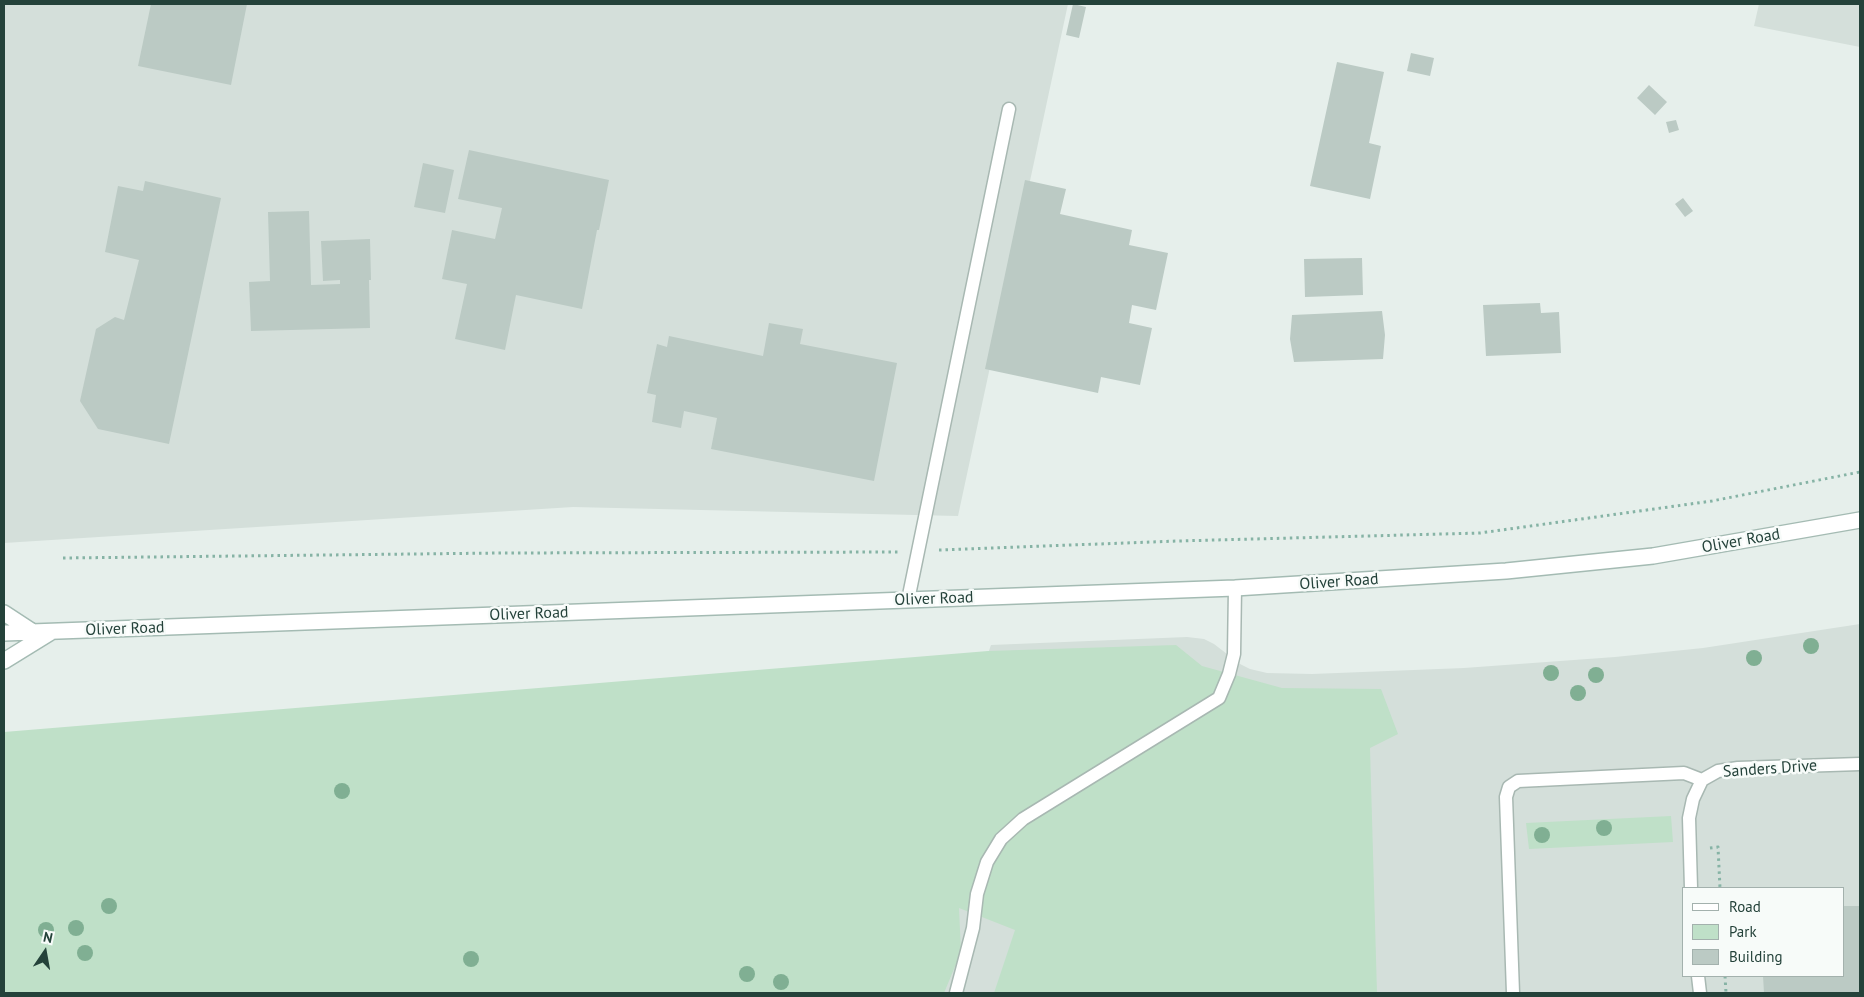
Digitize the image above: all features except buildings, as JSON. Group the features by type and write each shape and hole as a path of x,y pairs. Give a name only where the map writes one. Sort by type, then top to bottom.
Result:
{"main road":[{"name":"Oliver Road","path":"4,633 1234,588 1506,570 1653,556 1860,520"},
{"path":"4,613 33,632"},
{"path":"4,661 52,631"}],"lane":[{"path":"908,600 1009,109"},
{"path":"956,993 973,928 976,894 987,862 1001,839 1023,819 1219,698 1229,674 1234,654 1234,588"},
{"name":"Sanders Drive","path":"1691,887 1689,818 1693,799 1702,780 1718,771 1738,768 1860,764"},
{"path":"1513,993 1506,797 1509,787 1518,780 1684,773 1702,780"},
{"path":"1698,977 1700,993"}],"path":[{"path":"64,558 501,553 862,553 1178,541 1480,533 1712,501 1860,472"},
{"path":"1725,977 1726,993"}],"shaded area":[{"path":"4,4 1068,4 958,516 573,507 4,543"},
{"path":"1759,4 1860,4 1860,47 1754,26"},
{"path":"1860,624 1860,993 870,993 991,645 1187,637 1204,639 1214,644 1240,664 1250,669 1267,673 1312,674 1464,668 1615,657 1703,648"}],"green space":[{"path":"1176,645 1202,666 1282,688 1381,689 1398,734 1370,748 1377,993 994,993 1015,930 959,908 961,952 944,993 4,993 4,732 988,651"},
{"path":"1671,816 1673,842 1529,849 1526,823"}]}
